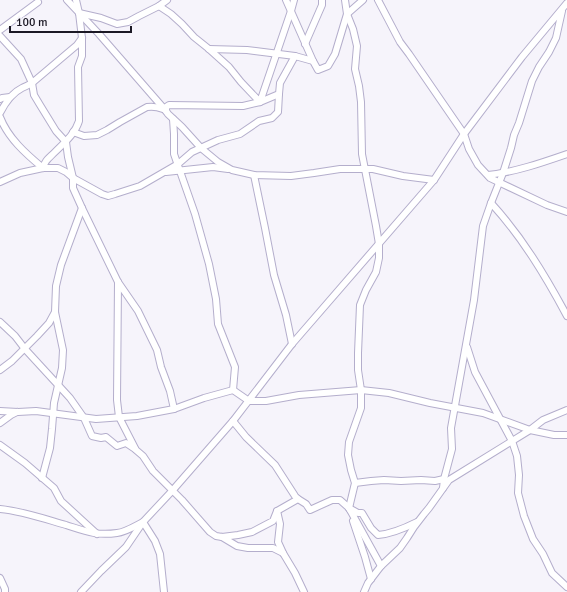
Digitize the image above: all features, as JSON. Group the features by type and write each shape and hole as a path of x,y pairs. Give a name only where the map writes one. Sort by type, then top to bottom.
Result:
{"street":[{"path":"67,0 99,34 167,113 201,148 218,162 232,170"},
{"path":"43,168 44,162 66,142 77,127 78,67 82,56 82,38 76,0"},
{"path":"79,13 101,18 117,24 128,22 159,6 167,0"},
{"path":"286,0 318,70 328,66 335,54 347,14 363,0"},
{"path":"260,102 294,0"},
{"path":"305,44 322,5 322,0"},
{"path":"345,0 347,14 353,29 357,46 355,70 361,102 362,154 366,169 379,258 376,272 360,305 358,370 361,390 361,408 349,442 348,455 356,484 349,508 371,579"},
{"path":"378,0 400,42 464,134 469,149 478,165 490,178 547,205 567,212"},
{"path":"0,30 39,1"},
{"path":"82,592 100,571 126,548 143,522 233,421 292,344 434,180 464,134 522,57 567,3"},
{"path":"159,6 171,14 194,37 229,67 260,102"},
{"path":"443,488 452,449 451,428 474,300 483,226 512,148 514,135 526,96 539,67 556,38 562,10"},
{"path":"0,36 21,59 32,83 34,95 56,131 66,142 73,178 73,188 118,282 138,311 157,350 174,409"},
{"path":"0,113 10,97 32,83 82,38"},
{"path":"209,49 248,50 295,56 313,61"},
{"path":"0,182 20,173 43,168 58,168 73,178 108,196 140,186 178,164 192,152 218,140 240,134 259,121 272,118 278,112 280,83 295,56"},
{"path":"166,111 166,107 168,105 243,106 260,102 279,94"},
{"path":"0,99 10,97"},
{"path":"73,132 84,136 97,135 147,107 158,107 166,111"},
{"path":"0,117 3,124 25,153 43,168"},
{"path":"173,118 174,154 195,214 209,264 216,299 218,324 235,367 233,390"},
{"path":"488,175 503,173 567,154"},
{"path":"164,172 213,167 254,175 291,176 314,174 340,169 373,169 403,176 434,180"},
{"path":"254,175 274,275 286,315 292,344"},
{"path":"491,203 504,218 546,277 567,316"},
{"path":"42,478 50,448 54,403 62,368 63,350 55,312 56,286 61,265 82,208"},
{"path":"118,282 117,400 120,417 136,450"},
{"path":"0,370 12,361 49,323 55,312"},
{"path":"0,322 15,336 24,349 70,398 84,418 92,436 101,438 106,437 117,446 126,443 136,450 143,456 153,471 182,500 210,532 216,536 222,537 252,532 273,521 277,511 298,499"},
{"path":"466,345 475,372 501,420 517,456 519,475 518,493 524,516 533,539 543,554 552,573 567,587"},
{"path":"0,411 18,412 36,410 96,419 137,416 174,409 233,390 249,401 266,401 299,395 361,390 389,393 483,413 530,430 554,435 567,435"},
{"path":"364,592 371,579 400,548 449,480 512,442 543,420 567,410"},
{"path":"0,423 18,412"},
{"path":"233,421 246,437 275,464 295,496 306,504 310,510 332,500 340,500 349,508 358,513 362,513 371,528 378,535 387,534 407,527 418,521"},
{"path":"0,445 25,463 54,488 61,501 98,534"},
{"path":"356,484 384,480 444,480"},
{"path":"349,508 382,566"},
{"path":"0,509 12,510 67,525 84,532 98,534 119,533 143,522"},
{"path":"277,511 280,524 278,542 304,592"},
{"path":"143,522 160,554 164,592"},
{"path":"222,537 237,546 248,548 273,548 283,553"},
{"path":"0,578 5,592"}]}
